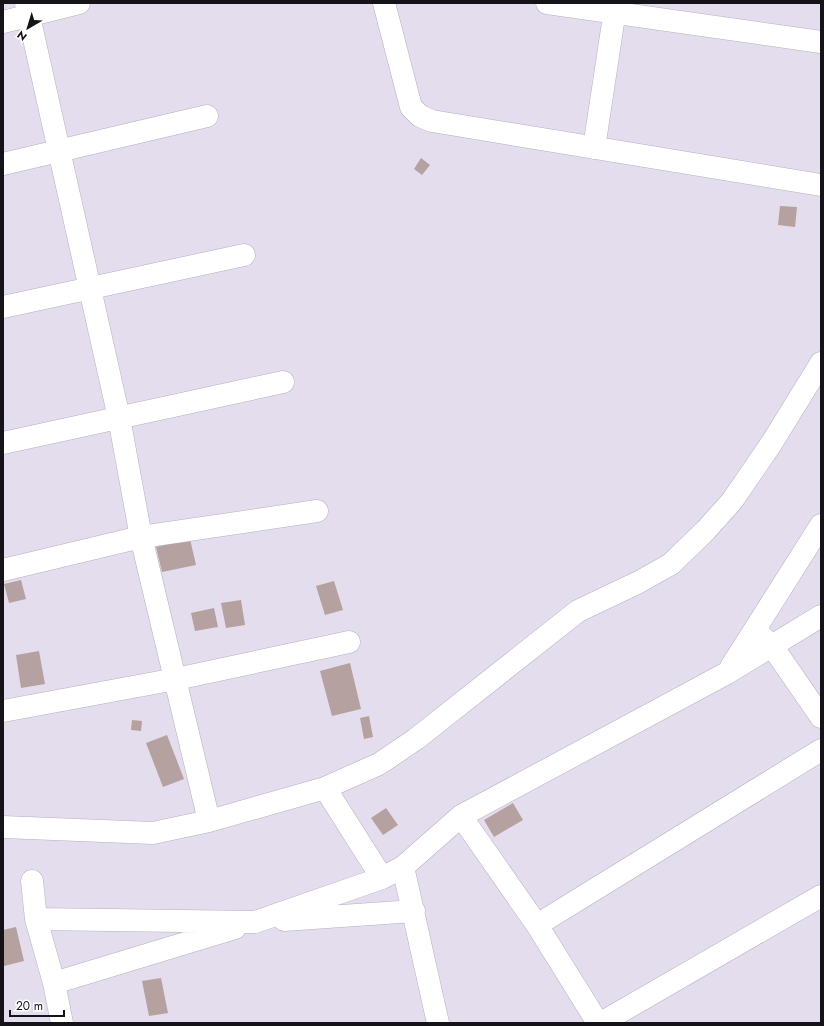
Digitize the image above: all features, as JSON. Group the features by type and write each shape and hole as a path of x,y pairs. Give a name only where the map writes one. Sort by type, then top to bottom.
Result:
{"street":[{"path":"3,22 27,9 79,3"},
{"path":"384,3 411,107 420,116 432,121 821,185"},
{"path":"547,3 615,8 821,42"},
{"path":"594,148 615,8"},
{"path":"27,9 119,418 141,537 210,821"},
{"path":"3,164 207,116"},
{"path":"3,307 244,255"},
{"path":"3,827 153,833 210,821 325,788 379,764 416,739 578,611 639,582 671,564 706,530 732,501 772,444 821,363"},
{"path":"3,443 283,382"},
{"path":"3,570 141,537 317,511"},
{"path":"727,673 821,525"},
{"path":"54,983 255,922 382,878 403,867 461,816 727,673 821,616"},
{"path":"755,631 772,646 821,717"},
{"path":"3,711 176,679 349,642"},
{"path":"537,925 821,750"},
{"path":"325,788 382,878"},
{"path":"461,816 537,925 598,1023"},
{"path":"403,867 414,911 432,1022"},
{"path":"32,881 36,919 54,983 62,1023"},
{"path":"601,1023 821,896"},
{"path":"36,919 255,922 414,911"}],"building":[{"path":"421,158 430,165 422,175 414,169"},
{"path":"780,206 797,207 795,227 778,225"},
{"path":"190,539 196,565 162,572 156,547"},
{"path":"21,580 26,599 9,603 4,584"},
{"path":"334,581 343,610 325,615 316,586"},
{"path":"241,600 245,625 226,628 221,603"},
{"path":"214,608 218,627 195,631 191,613"},
{"path":"39,651 45,684 21,688 16,655"},
{"path":"350,663 361,709 332,716 320,671"},
{"path":"369,716 373,737 364,739 360,718"},
{"path":"132,720 142,721 141,731 131,730"},
{"path":"167,735 184,779 163,787 146,743"},
{"path":"513,803 523,820 494,837 484,820"},
{"path":"386,808 398,825 383,835 371,818"},
{"path":"16,927 24,961 4,966 3,930"},
{"path":"161,978 168,1013 149,1016 142,981"}]}
